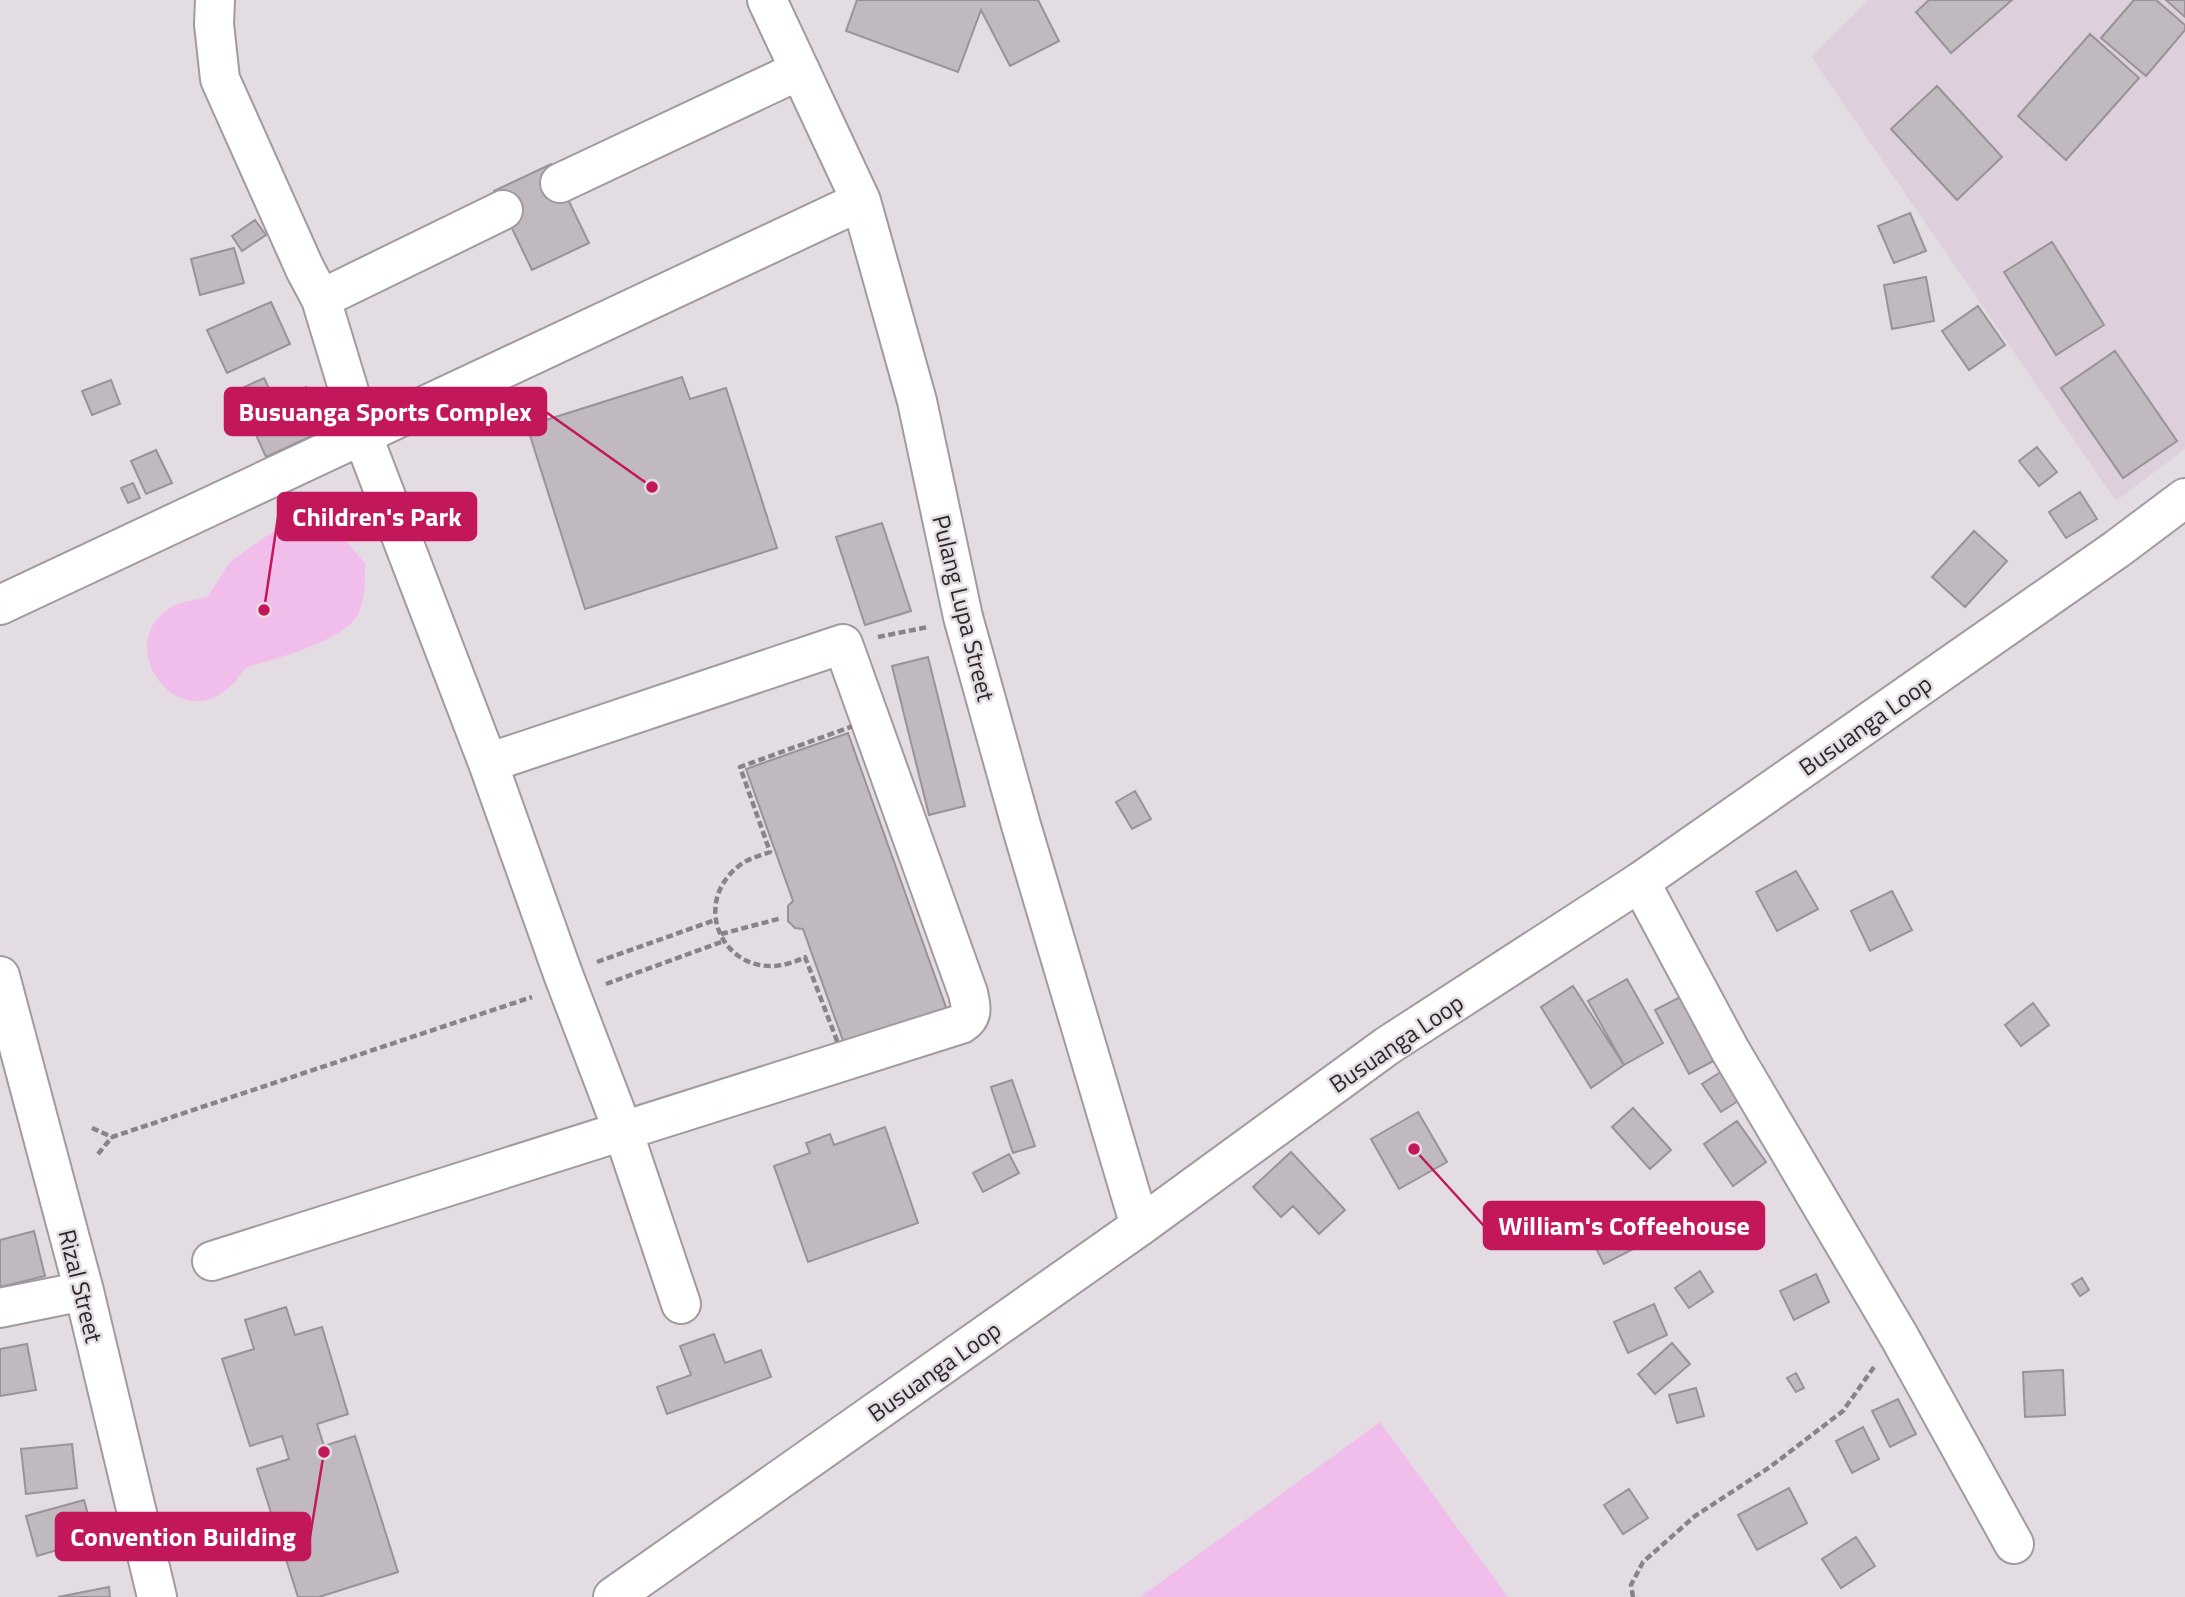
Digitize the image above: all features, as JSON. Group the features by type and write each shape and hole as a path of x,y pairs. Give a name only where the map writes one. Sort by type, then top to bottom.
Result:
{"street":[{"path":"215,0 214,24 220,79 321,299 362,435 488,763 567,985 623,1131 681,1304"},
{"name":"Pulang Lupa Street","path":"767,0 861,201 917,401 963,617 1021,825 1140,1226"},
{"path":"560,183 800,70"},
{"path":"0,605 861,201"},
{"path":"321,299 503,210"},
{"name":"Busuanga Loop","path":"613,1597 1140,1226 1387,1046 1640,882 2094,565 2185,498"},
{"path":"212,1261 969,1020 971,1011 968,993 843,644 488,763"},
{"path":"1640,882 1730,1050 1900,1338 2014,1544"},
{"name":"Rizal Street","path":"0,976 7,1030 83,1291 158,1597"},
{"path":"0,1308 83,1291"}],"path":[{"path":"843,644 963,617"},
{"path":"856,725 959,1018 844,1059 805,957 789,965 771,967 754,964 737,956 724,941 715,920 720,890 729,874 743,862 770,852 740,767 856,725"},
{"path":"721,934 782,918"},
{"path":"567,985 715,920"},
{"path":"98,1154 112,1137 567,985 724,941"},
{"path":"92,1128 112,1137"},
{"path":"1633,1597 1631,1585 1643,1562 1695,1516 1770,1467 1843,1411 1882,1357 1900,1338"}],"shaded area":[{"path":"1869,0 2185,0 2185,449 2116,501 1811,56"},
{"path":"312,524 344,539 365,563 362,603 357,616 349,625 323,641 245,668 223,692 200,701 179,697 162,684 150,665 147,643 155,622 175,605 207,597 230,562 284,525"},
{"path":"1380,1422 1508,1597 1140,1597"}],"building":[{"path":"857,0 1038,0 1059,41 1010,66 981,10 958,72 846,31"},
{"path":"1929,0 2012,0 1951,53 1916,12"},
{"path":"2134,0 2156,0 2185,25 2185,30 2146,76 2101,38"},
{"path":"2166,0 2185,0 2185,17"},
{"path":"2090,34 2139,78 2066,160 2018,116"},
{"path":"1937,86 2002,157 1957,200 1891,129"},
{"path":"551,164 589,243 532,270 494,191"},
{"path":"1910,213 1926,251 1894,263 1878,226"},
{"path":"255,220 266,235 242,251 232,236"},
{"path":"2052,242 2104,325 2056,355 2004,272"},
{"path":"234,248 244,283 200,295 191,259"},
{"path":"1926,277 1934,321 1892,329 1884,285"},
{"path":"271,302 290,344 227,373 207,330"},
{"path":"1978,306 2005,345 1969,370 1942,331"},
{"path":"2115,351 2177,441 2123,478 2061,388"},
{"path":"682,377 690,399 726,388 777,548 585,609 527,426"},
{"path":"264,378 275,401 306,387 325,430 266,457 236,391"},
{"path":"111,380 120,404 92,415 82,391"},
{"path":"2037,447 2057,472 2039,486 2019,461"},
{"path":"156,450 172,483 146,494 131,461"},
{"path":"133,483 140,498 128,503 121,488"},
{"path":"2080,492 2097,519 2066,538 2049,512"},
{"path":"882,523 911,611 865,625 836,537"},
{"path":"1974,531 2007,561 1965,607 1932,577"},
{"path":"928,657 965,806 929,815 892,666"},
{"path":"848,733 948,1013 846,1049 803,929 795,928 788,921 788,906 793,901 746,769"},
{"path":"1135,791 1151,819 1132,829 1116,802"},
{"path":"1796,871 1818,909 1777,931 1756,892"},
{"path":"1892,891 1912,930 1870,951 1851,911"},
{"path":"1627,979 1663,1043 1624,1065 1588,1001"},
{"path":"1573,986 1624,1065 1591,1088 1541,1007"},
{"path":"1686,994 1719,1058 1689,1074 1655,1010"},
{"path":"2033,1003 2049,1025 2021,1046 2005,1025"},
{"path":"1722,1071 1741,1099 1721,1112 1702,1084"},
{"path":"1012,1080 1035,1146 1013,1153 991,1087"},
{"path":"1633,1108 1671,1150 1650,1169 1612,1127"},
{"path":"1418,1112 1447,1162 1399,1189 1371,1139"},
{"path":"1737,1121 1766,1162 1733,1186 1704,1144"},
{"path":"885,1127 918,1223 808,1262 774,1166 810,1153 806,1143 830,1134 834,1145"},
{"path":"1291,1152 1345,1210 1319,1234 1293,1206 1281,1217 1253,1187"},
{"path":"1009,1154 1019,1173 983,1192 973,1173"},
{"path":"1627,1208 1645,1243 1604,1264 1586,1229"},
{"path":"34,1231 45,1276 0,1287 0,1240"},
{"path":"1700,1271 1713,1292 1689,1308 1675,1288"},
{"path":"1816,1274 1829,1302 1794,1320 1780,1291"},
{"path":"2082,1278 2089,1290 2080,1296 2072,1284"},
{"path":"1654,1304 1667,1335 1628,1353 1614,1322"},
{"path":"286,1307 295,1335 322,1327 348,1414 317,1424 324,1446 355,1436 398,1572 319,1597 298,1597 257,1469 289,1459 282,1436 250,1446 222,1359 254,1349 245,1320"},
{"path":"714,1334 725,1363 761,1350 771,1377 667,1414 657,1387 691,1375 680,1346"},
{"path":"1672,1343 1690,1364 1655,1394 1638,1374"},
{"path":"27,1344 36,1390 0,1396 0,1349"},
{"path":"2063,1370 2065,1415 2025,1417 2023,1372"},
{"path":"1796,1373 1804,1388 1796,1392 1787,1378"},
{"path":"1696,1388 1704,1416 1677,1423 1669,1395"},
{"path":"1898,1399 1916,1434 1890,1447 1872,1411"},
{"path":"1863,1427 1879,1459 1852,1473 1836,1441"},
{"path":"72,1444 77,1488 26,1494 21,1449"},
{"path":"1789,1488 1807,1523 1757,1550 1738,1515"},
{"path":"1629,1489 1648,1518 1623,1534 1604,1505"},
{"path":"84,1500 95,1539 37,1556 26,1516"},
{"path":"1856,1537 1875,1566 1841,1588 1822,1559"},
{"path":"109,1587 110,1597 58,1597"}],"tunnel":[{"path":"503,210 560,183"}],"place":[{"name":"Busuanga Sports Complex","path":"652,487"},
{"name":"Children's Park","path":"264,610"},
{"name":"William's Coffeehouse","path":"1414,1149"},
{"name":"Convention Building","path":"324,1452"}]}
